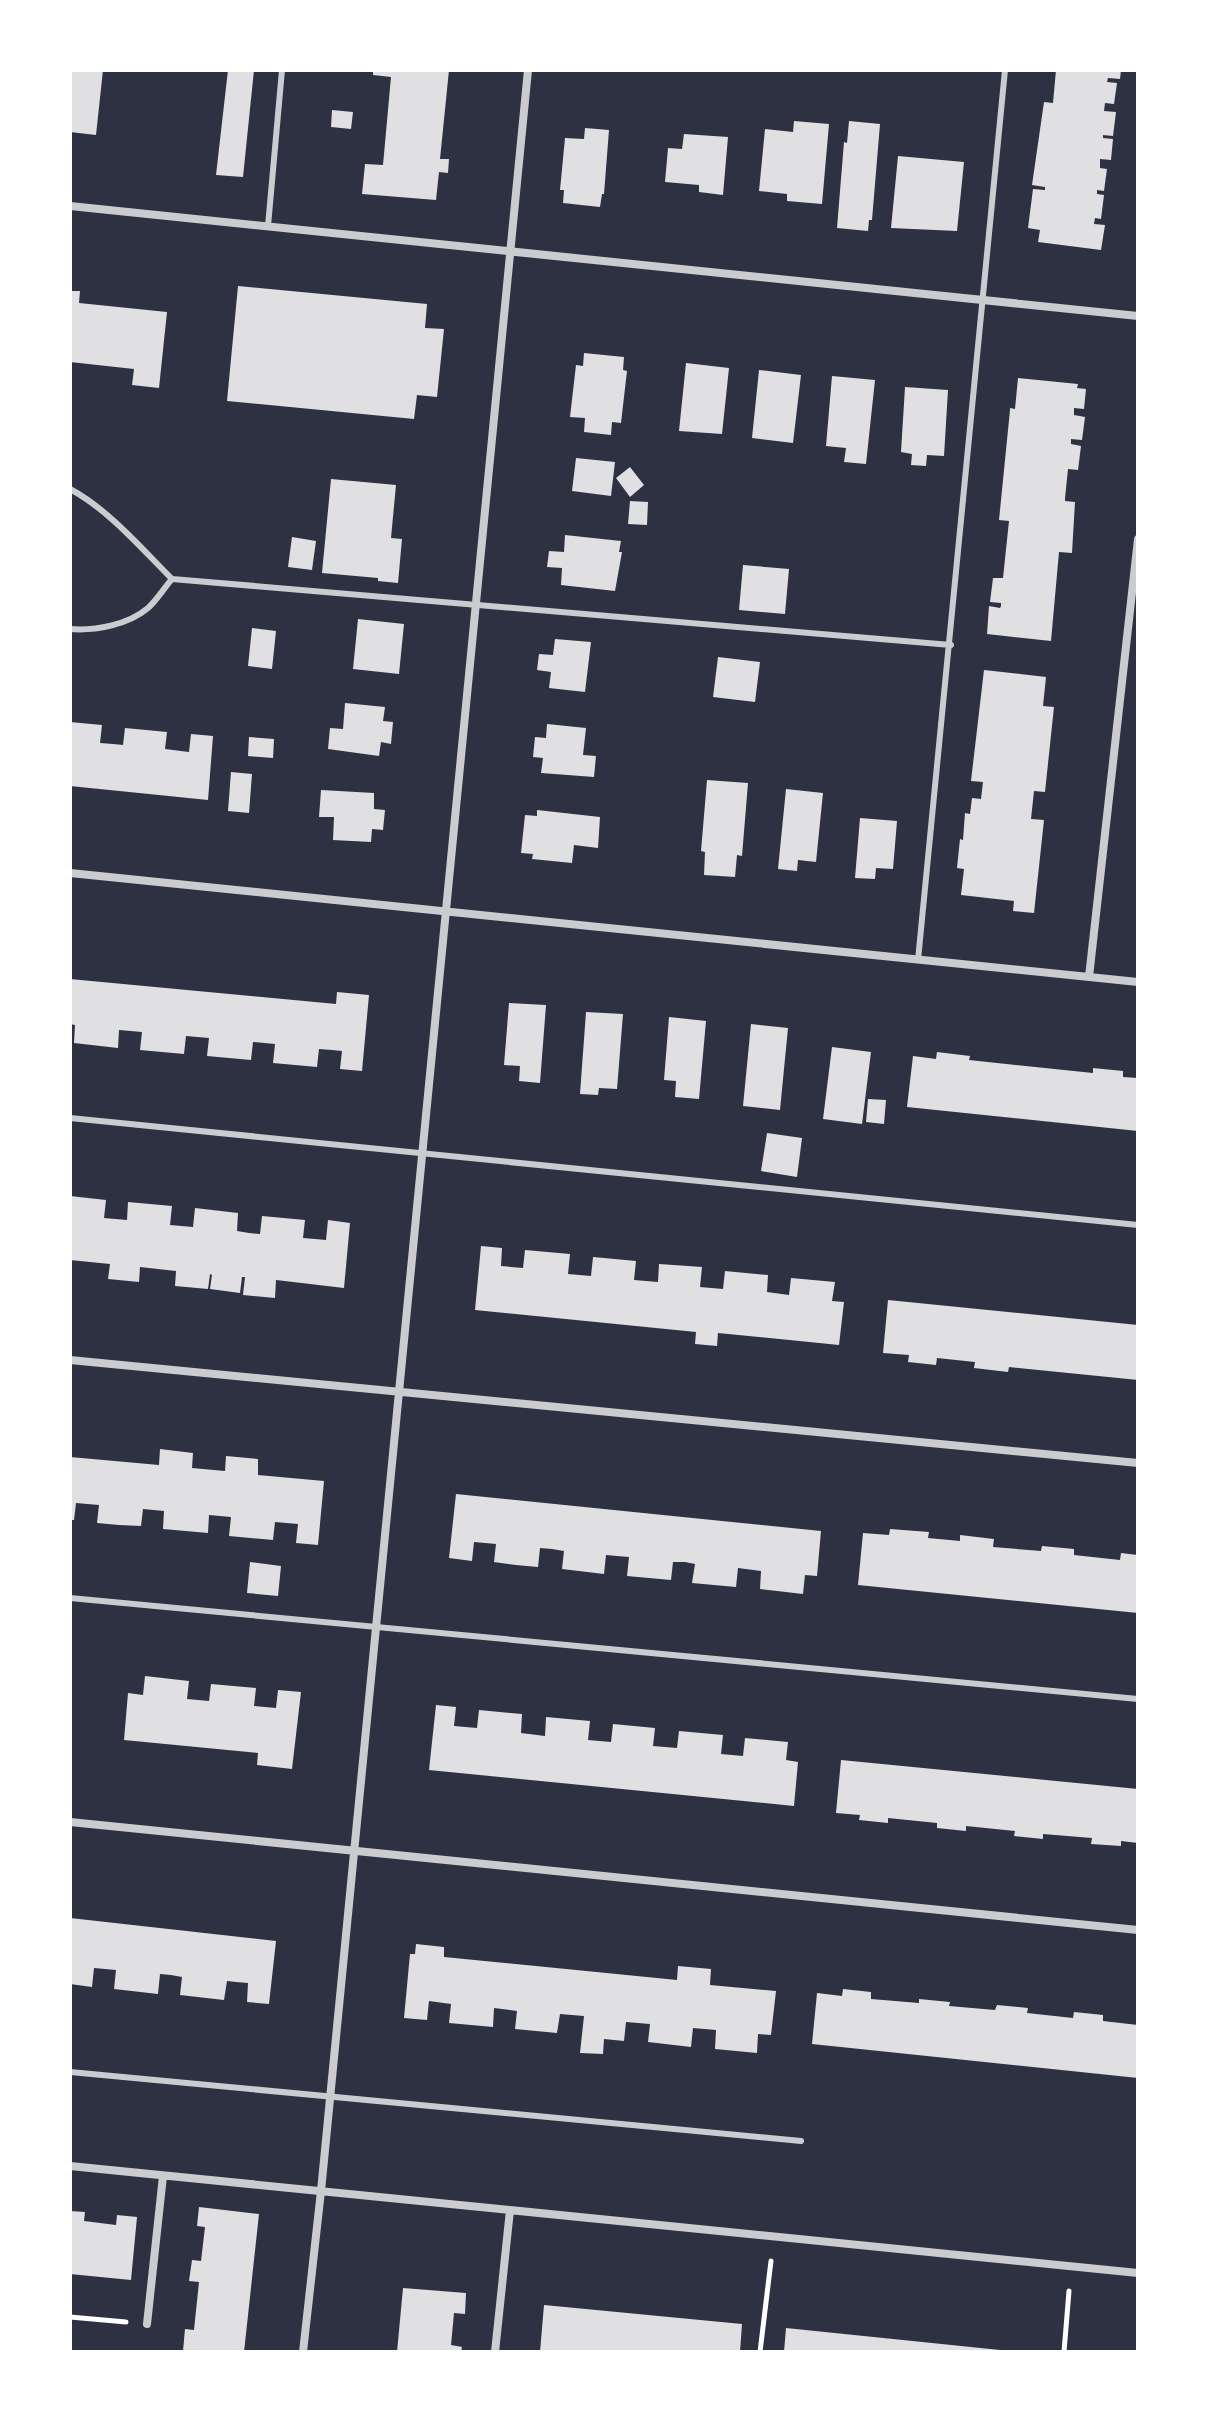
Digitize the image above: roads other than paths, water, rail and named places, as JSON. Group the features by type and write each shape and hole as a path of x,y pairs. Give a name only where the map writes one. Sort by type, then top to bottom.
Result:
{"street":[{"path":"303,2352 528,70"},
{"path":"70,206 1138,316"},
{"path":"1089,977 1138,539"},
{"path":"70,873 1138,982"},
{"path":"70,1360 1138,1463"},
{"path":"70,1822 1138,1930"},
{"path":"70,2166 1138,2273"},
{"path":"147,2324 163,2176"},
{"path":"495,2352 510,2210"}],"lane":[{"path":"268,226 282,70"},
{"path":"918,960 1005,70"},
{"path":"70,489 82,495 134,540 172,579 951,645"},
{"path":"70,629 87,630 122,622 147,608 172,579"},
{"path":"70,1118 1138,1225"},
{"path":"70,1598 1138,1699"},
{"path":"70,2072 801,2141"}]}
